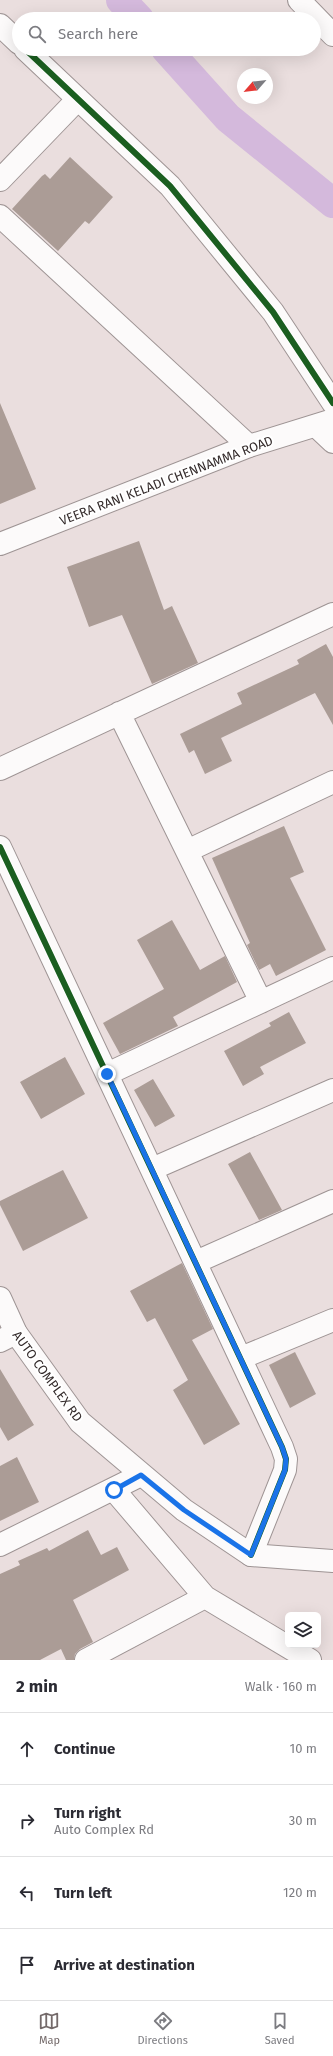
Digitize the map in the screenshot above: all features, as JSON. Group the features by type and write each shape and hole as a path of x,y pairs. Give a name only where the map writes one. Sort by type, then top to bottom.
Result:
{"street":[{"path":"299,0 311,12"},
{"path":"321,23 333,35"},
{"path":"0,25 12,36"},
{"path":"32,56 170,186 273,312 333,403"},
{"path":"0,180 78,99"},
{"path":"0,216 249,446"},
{"path":"324,423 333,442"},
{"name":"VEERA RANI KELADI CHENNAMMA ROAD","path":"0,544 249,446 324,423"},
{"path":"0,769 333,614"},
{"path":"119,714 262,1002"},
{"path":"187,851 333,782"},
{"path":"0,847 282,1447 286,1459 285,1470 251,1555"},
{"path":"107,1074 333,968"},
{"path":"152,1170 333,1090"},
{"path":"196,1262 333,1201"},
{"name":"AUTO COMPLEX RD","path":"0,1298 8,1337 80,1422 184,1510 251,1555 333,1561"},
{"path":"241,1358 333,1320"},
{"path":"0,1545 114,1490 141,1475"},
{"path":"114,1490 205,1597 310,1660"},
{"path":"86,1660 205,1597"}],"building":[{"path":"70,157 113,197 89,224 85,221 58,251 12,209 42,176 45,174 50,179"},
{"path":"0,403 36,489 0,504"},
{"path":"139,541 164,610 172,606 198,663 152,684 122,615 89,627 67,567"},
{"path":"326,644 333,657 333,725 315,693 221,738 232,761 205,774 194,750 189,753 180,734 242,704 237,693 299,664 297,660"},
{"path":"284,826 304,872 290,878 326,950 276,976 270,964 259,970 247,945 250,943 212,858"},
{"path":"172,920 200,970 225,956 237,982 173,1017 178,1026 120,1054 103,1023 164,989 137,940"},
{"path":"289,1012 306,1043 260,1067 264,1074 243,1086 224,1051 271,1026 269,1023"},
{"path":"65,1057 85,1094 41,1119 20,1082"},
{"path":"153,1079 175,1116 155,1127 134,1090"},
{"path":"250,1152 282,1210 259,1220 228,1164"},
{"path":"63,1170 88,1218 23,1251 0,1205 0,1201"},
{"path":"182,1263 213,1329 192,1340 240,1424 204,1445 173,1390 188,1380 155,1318 147,1322 130,1291"},
{"path":"295,1352 316,1394 290,1408 269,1365"},
{"path":"0,1369 34,1425 8,1441 0,1427"},
{"path":"17,1457 39,1502 0,1521 0,1466"},
{"path":"88,1530 101,1555 117,1547 129,1570 73,1600 93,1642 80,1649 75,1654 74,1660 66,1660 61,1649 40,1660 0,1660 0,1574 20,1565 18,1561 47,1548 49,1551"}],"waterway":[{"path":"121,0 132,12"},
{"path":"172,56 228,118 333,203"}],"cycle path":[{"path":"32,56 170,186 273,312 333,403"},
{"path":"0,847 282,1447 286,1459 285,1470 251,1555"}],"route":[{"path":"107,1074 282,1447 286,1459 285,1470 251,1555 184,1510 141,1475 114,1490"}]}
